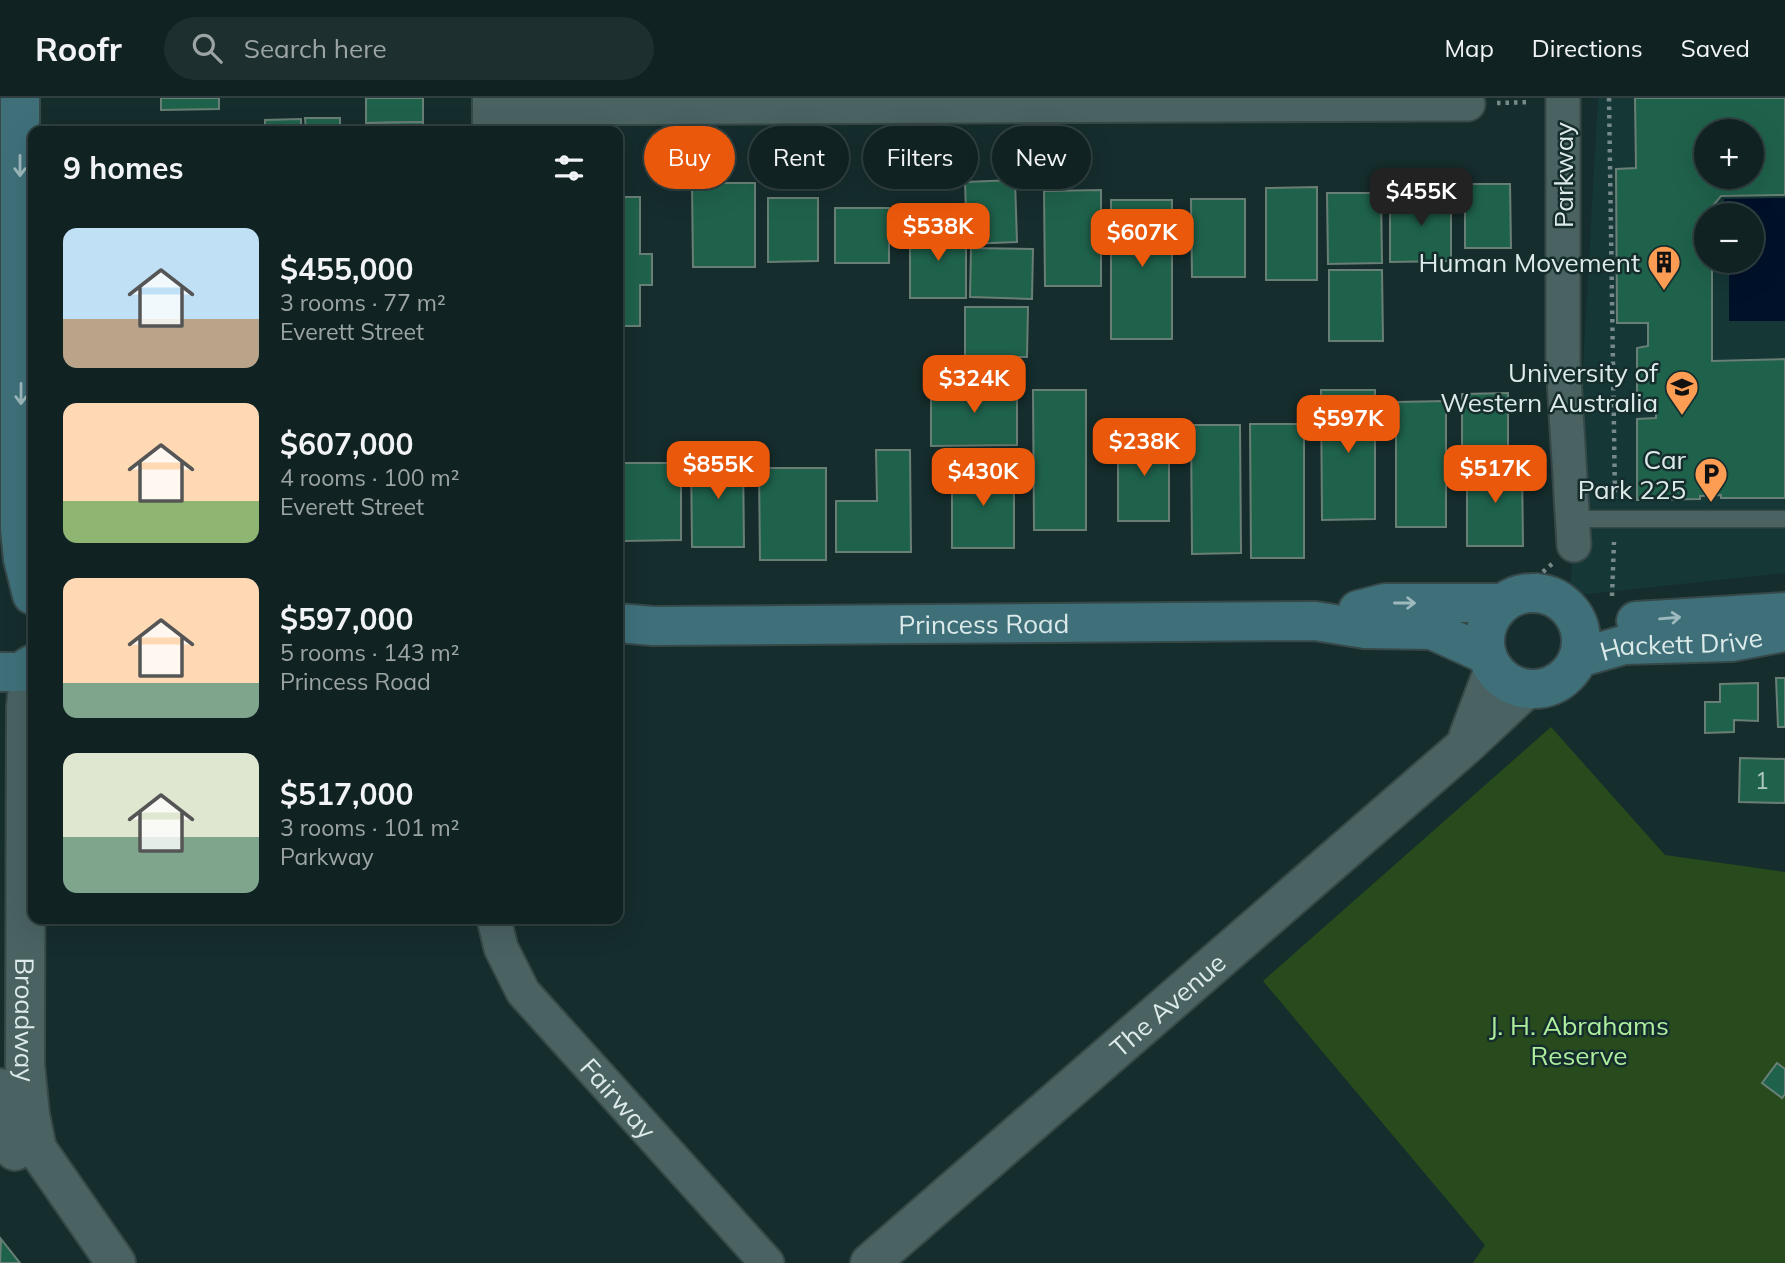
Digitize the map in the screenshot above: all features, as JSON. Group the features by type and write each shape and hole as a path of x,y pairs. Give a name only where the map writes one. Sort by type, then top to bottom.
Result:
{"main road":[{"path":"20,98 20,528 28,577"},
{"path":"0,588 20,589 28,593"},
{"path":"1530,593 1545,594 1559,600 1589,630 1562,678 1549,685 1526,689 1505,680 1490,662 1485,639 1488,624 1494,612 1509,600 1530,593"},
{"name":"Princess Road","path":"1315,621 1385,603 1509,600"},
{"name":"Hackett Drive","path":"1589,630 1785,611"},
{"name":"Princess Road","path":"629,627 1315,621 1365,629 1432,630 1490,662"},
{"name":"Hackett Drive","path":"1589,630 1624,645 1731,642 1785,632"}],"street":[{"name":"Parkway","path":"1563,99 1563,362 1573,532"},
{"path":"492,112 1468,104"},
{"name":"The Avenue","path":"1465,746 1490,662"},
{"name":"Broadway","path":"18,1158 30,1115 25,1065 26,707 21,668"},
{"name":"The Avenue","path":"870,1263 1465,746 1526,689"},
{"name":"Fairway","path":"495,924 501,948 511,970 531,1001 767,1263"},
{"name":"Broadway","path":"0,1088 4,1119 18,1158 91,1263"},
{"name":"Broadway","path":"18,1158 116,1263"}],"lane":[{"path":"1573,532 1614,519 1785,519"}],"path":[{"path":"1589,630 1614,519 1609,98"},
{"path":"1468,104 1563,99"},
{"path":"1509,600 1573,532"}],"shaded area":[{"name":"University of Western Australia","path":"1598,98 1785,98 1785,573 1570,596"}],"green space":[{"name":"J. H. Abrahams Reserve","path":"1551,727 1665,855 1785,872 1785,1263 1473,1263 1485,1245 1263,981"}],"water":[{"path":"1785,198 1785,321 1729,321 1729,273 1764,273 1764,203 1724,203 1724,199"}],"building":[{"path":"161,98 219,98 219,109 161,110"},
{"path":"366,98 423,98 423,122 366,123"},
{"name":"Human Movement","path":"1635,98 1785,98 1785,195 1721,196 1715,203 1694,203 1694,273 1712,273 1712,361 1785,359 1785,498 1721,498 1721,495 1700,496 1700,499 1637,500 1637,419 1656,418 1656,408 1637,409 1637,348 1648,346 1648,323 1617,323 1616,169 1636,168"},
{"path":"305,118 340,118 340,126 306,126"},
{"path":"301,119 301,126 265,126 265,120"},
{"path":"423,122 423,126 366,126 366,123"},
{"path":"978,181 992,181 992,189 1015,189 1017,242 967,244 965,189 978,189"},
{"path":"735,183 749,183 749,189 755,189 755,267 693,267 692,189 735,189"},
{"path":"1465,184 1510,184 1511,248 1465,248"},
{"path":"1317,187 1317,280 1266,280 1266,188"},
{"path":"1101,190 1101,286 1045,286 1044,191"},
{"path":"1327,193 1381,193 1382,263 1328,264"},
{"path":"1451,194 1451,261 1390,262 1390,195"},
{"path":"623,197 640,197 640,254 652,254 652,285 640,285 640,326 623,326"},
{"path":"768,198 818,198 818,261 768,262"},
{"path":"1191,199 1245,199 1245,277 1192,277"},
{"path":"1111,200 1172,200 1172,339 1111,339"},
{"path":"835,208 889,208 889,263 835,263"},
{"path":"910,228 966,228 966,298 910,298"},
{"path":"971,248 1033,249 1032,299 970,297"},
{"path":"1329,270 1382,270 1383,341 1329,341"},
{"path":"965,307 1028,307 1027,357 965,357"},
{"path":"1017,384 1017,445 931,446 931,385"},
{"path":"1033,390 1086,390 1086,530 1034,530"},
{"path":"1321,390 1375,390 1375,519 1322,520"},
{"path":"1508,393 1508,457 1462,457 1462,394"},
{"path":"1446,401 1446,527 1396,527 1396,402"},
{"path":"1250,424 1304,424 1304,558 1251,558"},
{"path":"1191,425 1240,425 1241,553 1192,554"},
{"path":"1169,435 1169,521 1118,521 1118,436"},
{"path":"876,450 910,450 911,552 836,552 836,501 877,501"},
{"path":"743,455 744,547 692,547 691,456"},
{"path":"623,463 681,463 681,540 623,541"},
{"path":"1467,464 1522,464 1523,546 1467,546"},
{"path":"759,468 826,468 826,560 760,560"},
{"path":"952,469 1014,469 1014,548 952,548"},
{"path":"1776,678 1785,678 1785,727 1778,727"},
{"path":"1758,683 1758,721 1734,720 1734,732 1705,733 1705,702 1720,702 1720,684"},
{"path":"1740,758 1785,759 1785,803 1739,802"},
{"path":"1777,1063 1785,1069 1785,1094 1782,1098 1762,1083"},
{"path":"1,1239 20,1263 0,1263"}],"place":[{"name":"Human Movement","path":"1664,292"},
{"name":"University of Western Australia","path":"1682,417"},
{"name":"Car Park 225","path":"1711,504"}]}
